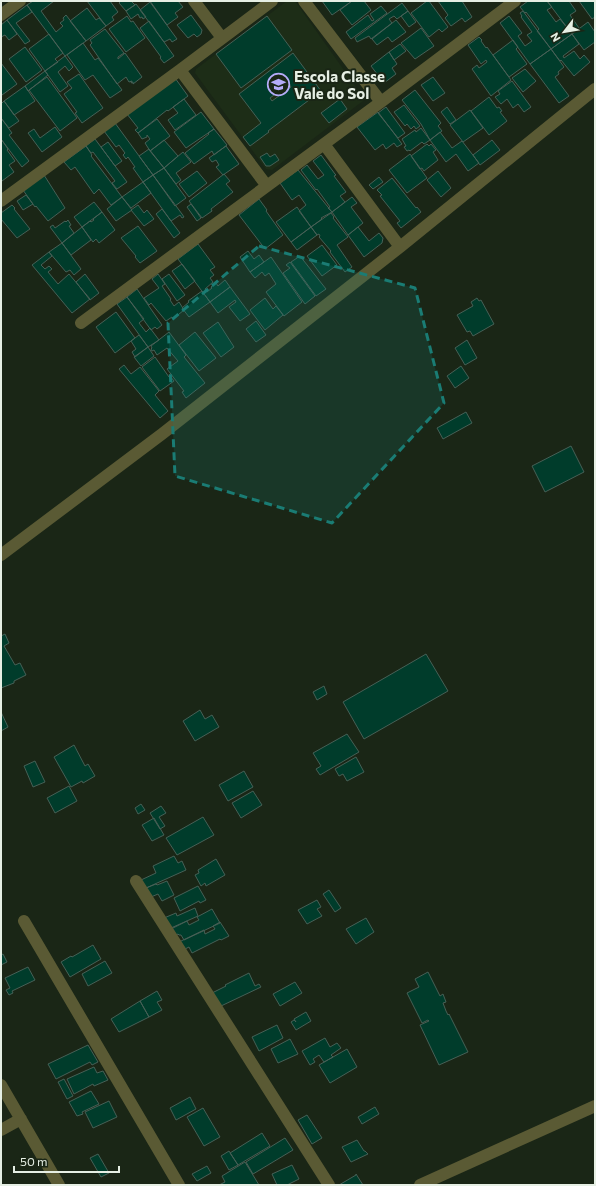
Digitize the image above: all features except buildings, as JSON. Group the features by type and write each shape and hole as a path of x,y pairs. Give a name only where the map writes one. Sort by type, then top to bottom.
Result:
{"street":[{"path":"1,15 20,1"},
{"path":"194,1 222,38"},
{"path":"1,201 272,1"},
{"path":"304,1 380,102"},
{"path":"81,323 515,1"},
{"path":"180,70 267,186"},
{"path":"1,555 162,434 400,247 595,89"},
{"path":"324,144 400,247"},
{"path":"136,881 329,1185"},
{"path":"24,921 179,1185"},
{"path":"1,1085 59,1185"},
{"path":"420,1185 595,1106"},
{"path":"1,1130 21,1119"}],"highlighted area":[{"path":"259,246 415,288 444,403 332,523 175,476 168,323"}],"shaded area":[{"name":"Escola Classe Vale do Sol","path":"287,1 295,1 363,97 363,101 272,170 266,169 195,73 196,69"}],"place":[{"name":"Escola Classe Vale do Sol","path":"279,85"}]}
